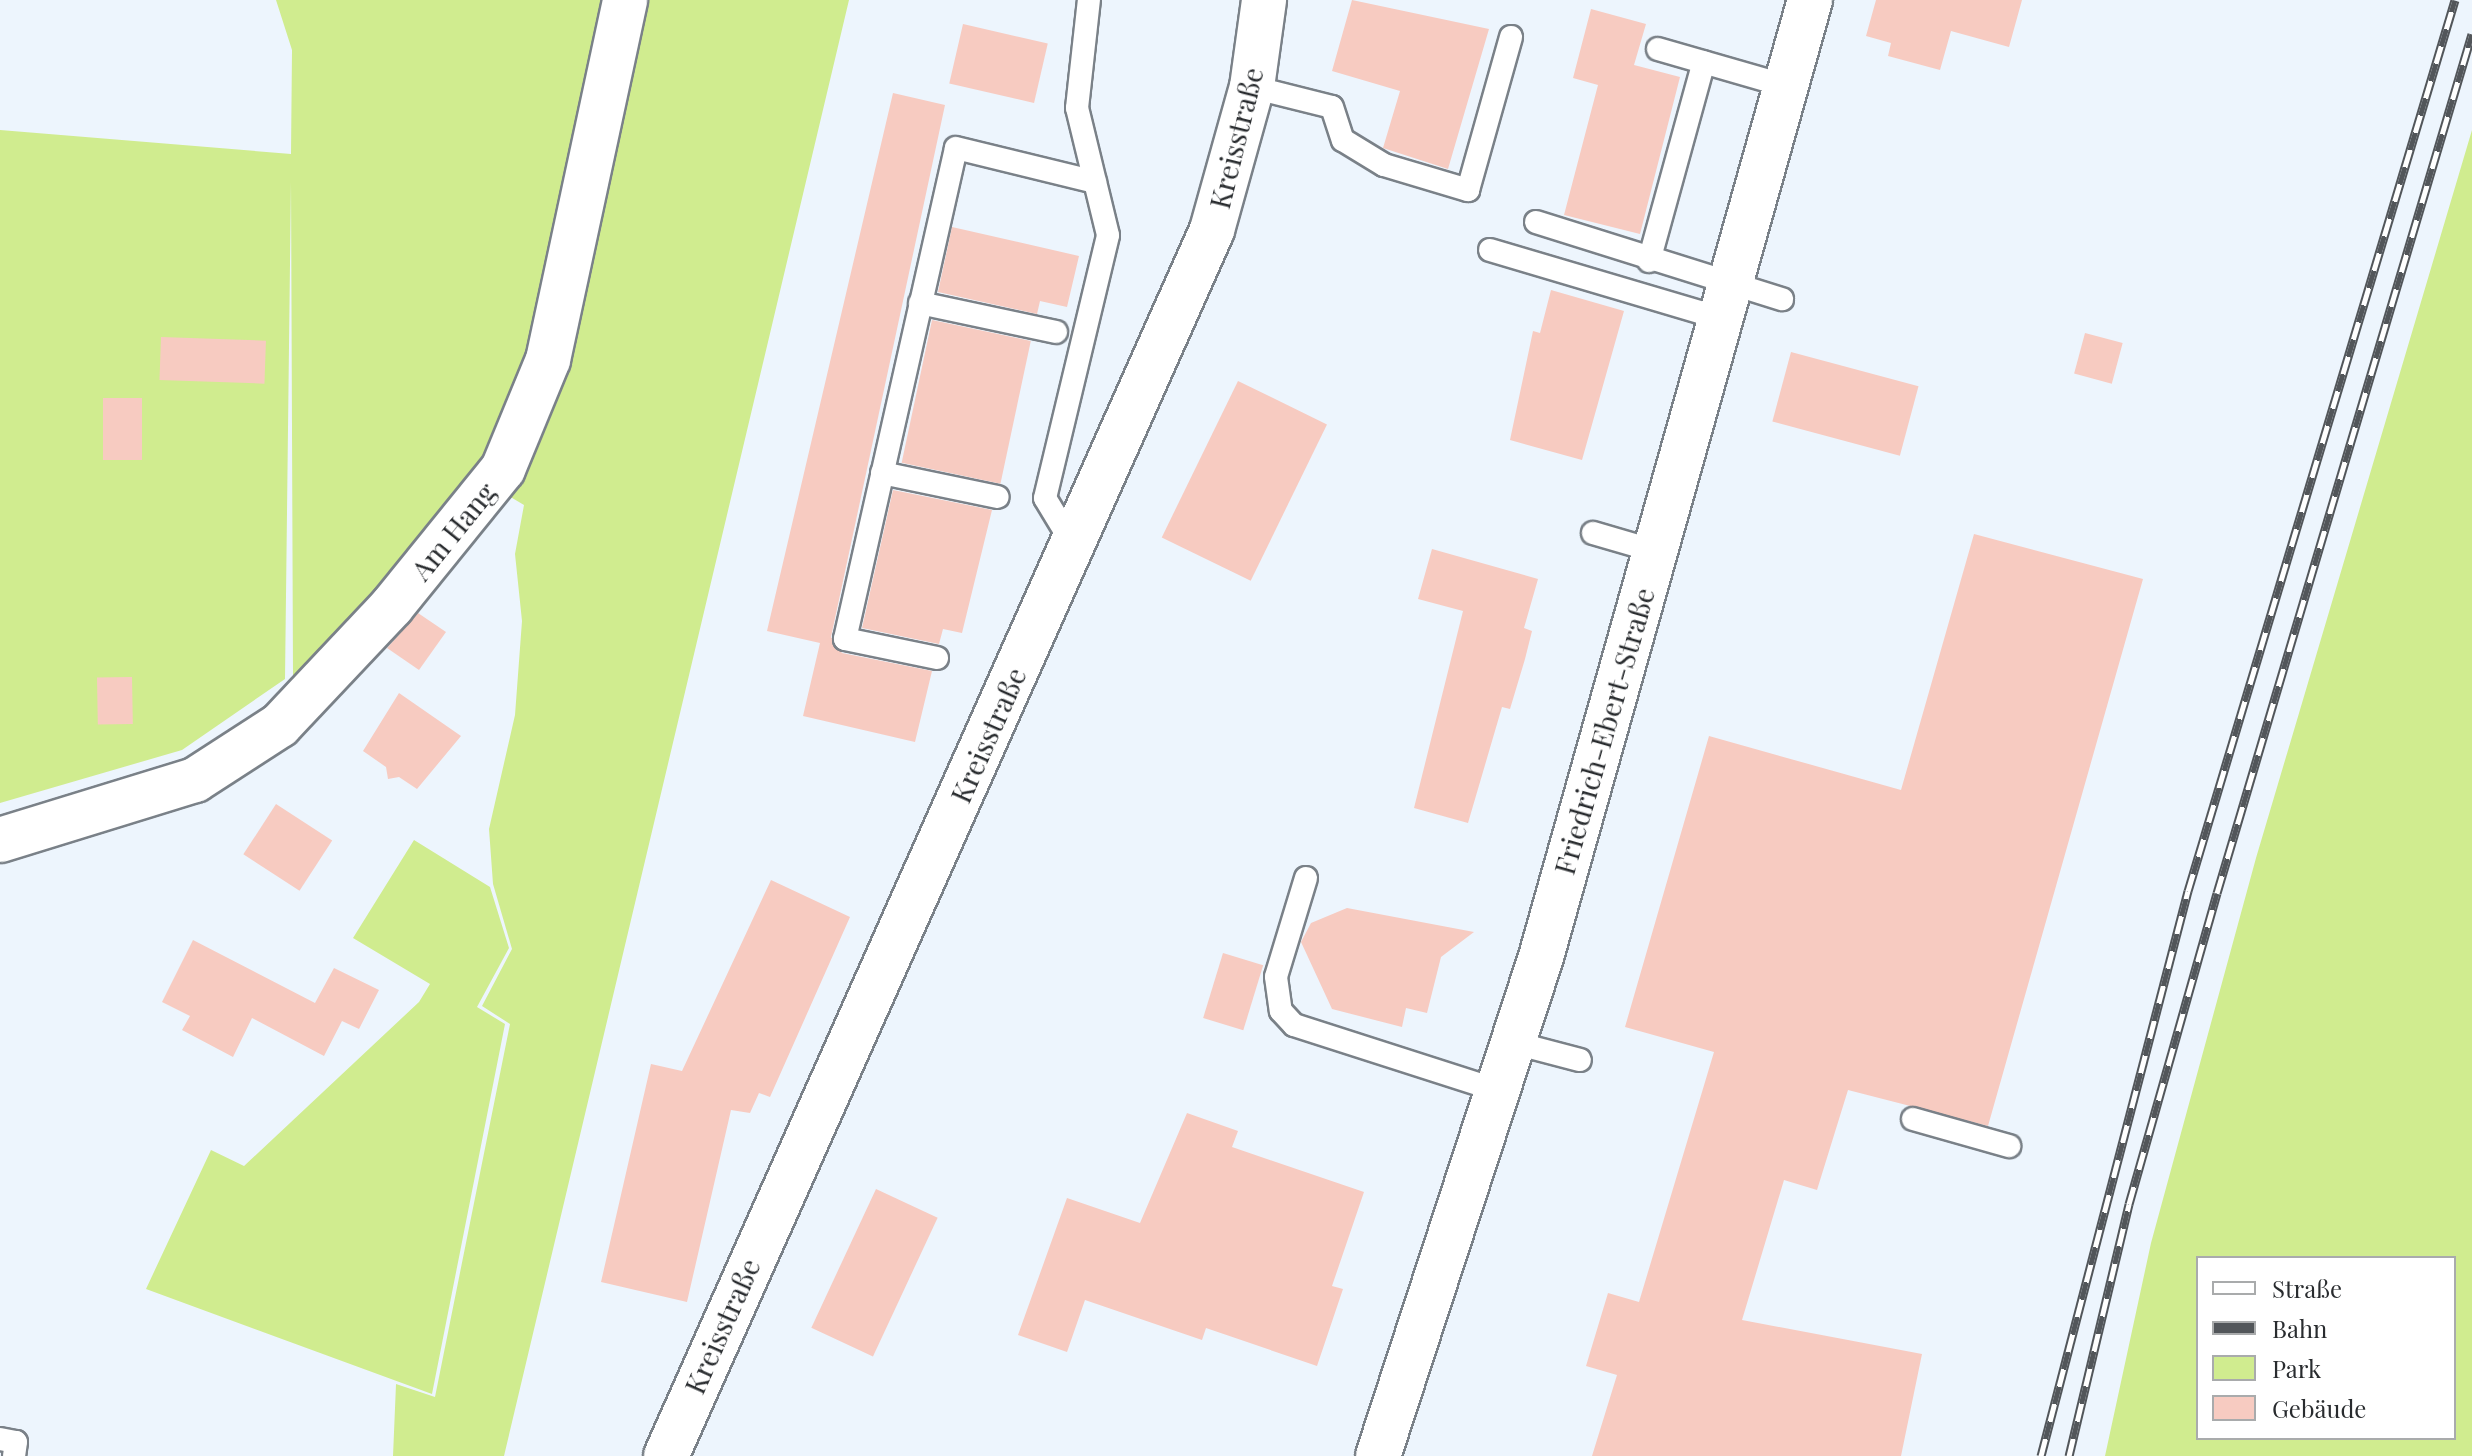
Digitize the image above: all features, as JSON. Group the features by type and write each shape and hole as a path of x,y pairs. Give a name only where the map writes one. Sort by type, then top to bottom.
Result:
{"street":[{"name":"Am Hang","path":"0,840 195,780 280,725 392,606 503,469 548,360 625,0"},
{"name":"Kreisstraße","path":"666,1456 1212,230 1252,87 1264,0"},
{"name":"Friedrich-Ebert-Straße","path":"1378,1456 1515,1043 1810,0"}],"lane":[{"path":"1071,541 1045,498 1108,235 1077,108 1089,0"},
{"path":"1252,87 1332,107 1343,140 1384,165 1468,190 1511,37"},
{"path":"1658,49 1786,86"},
{"path":"1649,261 1704,62"},
{"path":"937,658 845,639 956,148 1095,182"},
{"path":"1536,222 1649,261 1724,301"},
{"path":"1490,250 1724,301 1782,299"},
{"path":"920,303 1056,332"},
{"path":"882,473 998,497"},
{"path":"1593,533 1655,551"},
{"path":"1306,878 1276,977 1281,1011 1294,1025 1500,1091"},
{"path":"1515,1043 1580,1060"},
{"path":"1913,1119 2009,1146"},
{"path":"0,1439 16,1442 14,1456"}],"green space":[{"path":"276,0 849,0 504,1456 393,1456 396,1384 435,1397 510,1024 482,1006 512,949 493,884 489,829 515,715 522,621 515,554 524,505 472,474 374,593 293,678 291,181 285,679 182,750 0,803 0,130 291,154 292,50"},
{"path":"2472,130 2472,1456 2105,1456 2151,1243 2256,858"},
{"path":"414,840 490,887 509,948 477,1007 505,1024 432,1394 146,1289 211,1150 244,1166 419,1002 430,984 353,938"}],"building":[{"path":"1352,0 1489,29 1448,169 1383,148 1400,91 1332,71"},
{"path":"1876,0 2022,0 2009,47 1951,31 1940,70 1888,56 1891,43 1866,36"},
{"path":"1591,9 1646,24 1634,65 1680,77 1640,234 1564,215 1598,85 1573,78"},
{"path":"963,24 1048,44 1034,103 949,83"},
{"path":"893,93 945,105 831,637 842,653 932,671 915,742 803,716 820,643 767,631"},
{"path":"952,227 1079,256 1067,307 1040,301 1037,314 938,292"},
{"path":"1551,290 1624,311 1582,460 1510,440 1533,331 1540,333"},
{"path":"932,320 1031,341 1000,484 902,463"},
{"path":"2085,333 2123,343 2112,384 2074,374"},
{"path":"161,337 266,341 264,384 159,380"},
{"path":"1791,352 1919,386 1900,456 1772,422"},
{"path":"1238,381 1327,424 1251,581 1162,537"},
{"path":"103,398 142,398 142,460 103,460"},
{"path":"893,490 992,510 962,633 943,629 939,644 862,628"},
{"path":"1974,534 2143,579 1988,1126 1848,1090 1817,1190 1784,1180 1742,1320 1922,1354 1901,1456 1592,1456 1617,1375 1586,1366 1608,1293 1639,1302 1714,1052 1625,1027 1709,736 1901,790"},
{"path":"1432,549 1538,579 1524,628 1532,631 1525,659 1510,709 1502,707 1468,823 1414,808 1463,611 1418,599"},
{"path":"418,613 446,632 419,670 387,648"},
{"path":"132,677 133,724 98,725 97,678"},
{"path":"399,693 461,736 417,789 399,777 388,779 386,767 363,751"},
{"path":"276,804 332,840 300,891 243,854"},
{"path":"771,880 850,917 770,1097 759,1093 750,1113 731,1110 687,1302 601,1282 651,1064 682,1071"},
{"path":"1347,908 1474,932 1441,957 1427,1013 1406,1008 1402,1027 1332,1009 1301,942 1311,923"},
{"path":"193,940 315,1003 334,968 379,990 359,1029 342,1021 324,1056 252,1018 233,1057 182,1030 190,1016 162,1002"},
{"path":"1223,953 1263,965 1243,1030 1203,1018"},
{"path":"1187,1113 1238,1131 1232,1147 1364,1192 1332,1286 1343,1289 1317,1366 1206,1328 1202,1340 1085,1300 1067,1352 1018,1335 1067,1198 1140,1223"},
{"path":"876,1189 938,1218 873,1356 811,1328"}],"railway":[{"path":"2041,1456 2188,891 2455,0"},
{"path":"2069,1456 2129,1204 2217,893 2472,34"}]}
